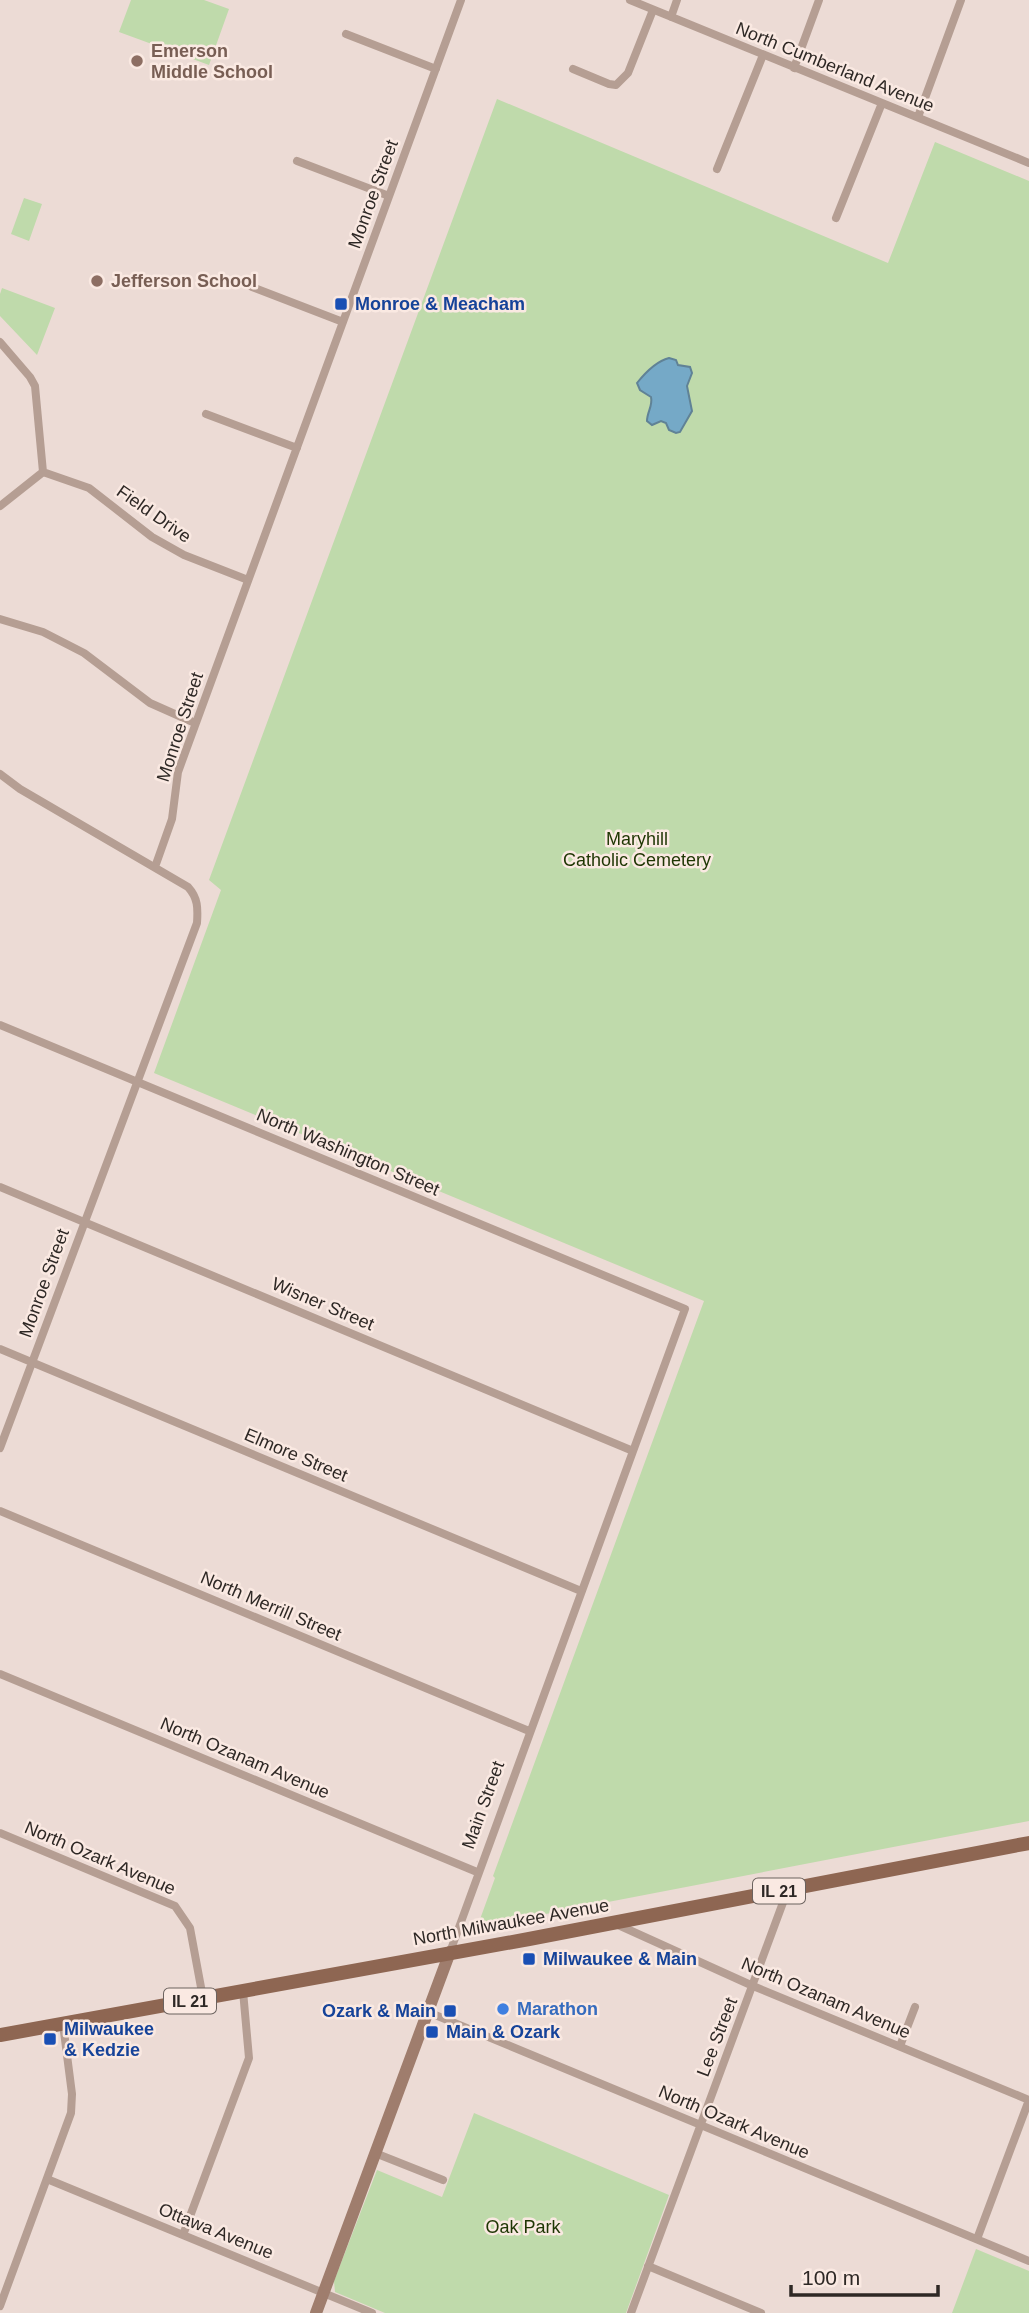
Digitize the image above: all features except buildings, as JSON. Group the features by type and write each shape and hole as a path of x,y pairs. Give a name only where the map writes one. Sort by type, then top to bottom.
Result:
{"main road":[{"name":"North Milwaukee Avenue","path":"0,2035 613,1923 1029,1843"}],"street":[{"name":"Monroe Street","path":"0,1448 197,922 197,901 188,887 155,867 169,830 178,772 461,0"},
{"name":"North Cumberland Avenue","path":"630,0 1029,163"},
{"path":"671,17 677,0"},
{"path":"794,68 819,0"},
{"path":"918,117 961,0"},
{"path":"573,69 616,85 628,73 653,10"},
{"path":"346,34 436,69"},
{"path":"718,169 763,55"},
{"path":"836,218 882,103"},
{"path":"296,161 388,196"},
{"path":"252,286 343,322"},
{"path":"0,342 35,386 43,472 0,506"},
{"path":"206,414 297,448"},
{"name":"Field Drive","path":"43,472 89,488 152,537 184,555 248,580"},
{"path":"0,619 43,632 84,653 118,676 150,703 195,723"},
{"path":"0,774 20,789 155,867"},
{"name":"North Washington Street","path":"0,1025 685,1309"},
{"name":"Wisner Street","path":"0,1187 633,1451"},
{"name":"Main Street","path":"316,2313 685,1309"},
{"name":"Elmore Street","path":"0,1349 581,1591"},
{"name":"North Merrill Street","path":"0,1511 529,1731"},
{"name":"North Ozanam Avenue","path":"0,1674 477,1872"},
{"name":"North Ozark Avenue","path":"0,1833 175,1906 190,1928 203,1998"},
{"name":"Lee Street","path":"631,2313 788,1889"},
{"name":"North Ozanam Avenue","path":"613,1923 753,1986 1029,2100"},
{"path":"183,2235 247,2068 249,2049 243,1991"},
{"path":"900,2046 915,2007"},
{"name":"North Ozark Avenue","path":"428,2012 1029,2261"},
{"path":"0,2306 71,2113 73,2103 63,2024"},
{"path":"977,2239 1029,2100"},
{"path":"375,2153 443,2180"},
{"name":"Ottawa Avenue","path":"47,2179 372,2313"},
{"path":"648,2266 761,2313"}],"green space":[{"path":"131,0 204,0 229,9 209,65 119,32"},
{"name":"Maryhill Catholic Cemetery","path":"497,99 888,263 935,142 1029,181 1029,1821 483,1926 479,1922 495,1878 493,1876 704,1301 154,1073 221,890 209,880"},
{"path":"24,198 42,204 29,241 11,234"},
{"path":"2,288 55,308 37,355 0,316"},
{"name":"Oak Park","path":"474,2113 669,2195 626,2313 385,2313 335,2292 334,2281 377,2170 442,2197"},
{"path":"976,2249 1029,2271 1029,2313 952,2313"}],"water":[{"path":"669,358 676,360 678,365 690,367 692,373 687,386 692,411 680,432 676,433 669,430 666,423 661,421 652,425 647,421 651,397 640,390 637,383 652,368"}],"place":[{"name":"Emerson Middle School","path":"137,61"},
{"name":"Jefferson School","path":"97,281"},
{"name":"Monroe & Meacham","path":"341,304"},
{"name":"Milwaukee & Main","path":"529,1959"},
{"name":"Marathon","path":"503,2009"},
{"name":"Ozark & Main","path":"450,2011"},
{"name":"Main & Ozark","path":"432,2032"},
{"name":"Milwaukee & Kedzie","path":"50,2039"}]}
